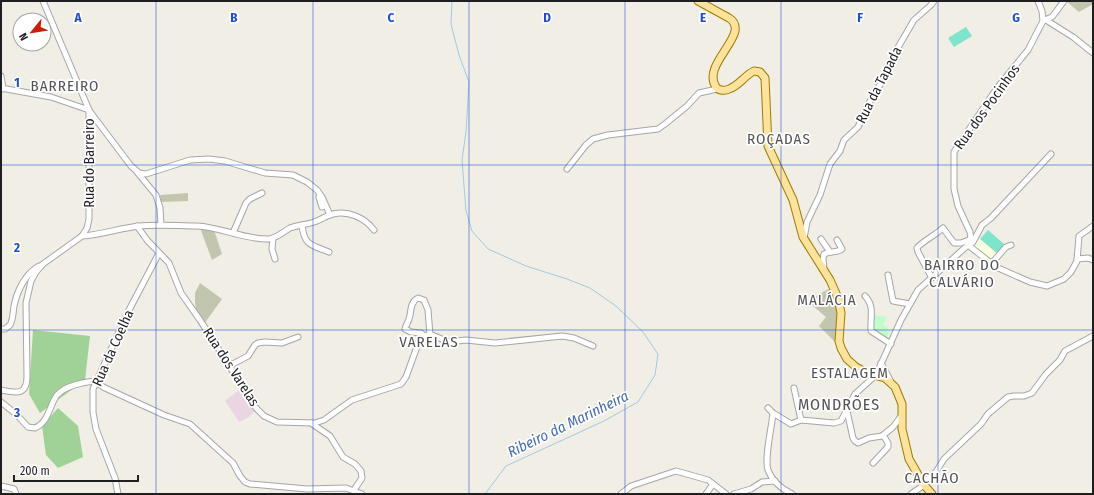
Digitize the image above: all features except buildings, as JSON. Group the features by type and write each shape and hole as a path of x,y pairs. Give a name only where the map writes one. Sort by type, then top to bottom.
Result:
{"main road":[{"path":"698,1 729,18 734,22 735,26 735,31 732,38 714,69 714,84 717,89 731,89 754,71 760,72 765,78 767,145 794,200 804,238 834,288 840,303 841,318 839,341 842,351 847,359 856,367 863,371 887,379 896,389 901,402 903,431 910,459 923,484 932,494"}],"street":[{"name":"Rua do Barreiro","path":"43,1 89,110 89,219 87,228 82,236"},
{"name":"Rua da Tapada","path":"804,238 807,222 820,197 830,164 840,151 844,140 858,128 869,103 886,75 893,56 914,20 934,1"},
{"path":"1038,1 1044,20 1073,37 1093,54"},
{"path":"1044,20 1053,15 1064,1"},
{"name":"Rua dos Pocinhos","path":"971,239 955,195 953,180 954,152 998,87 1026,54 1044,20"},
{"path":"1,76 2,89 51,97 89,110 127,162 156,195 160,208 162,225"},
{"path":"567,169 591,140 608,135 658,129 687,106 699,93 717,89"},
{"path":"768,408 791,424 801,420 837,423 842,420 857,392 876,375 901,320 918,290 968,245 973,243 982,225 991,218 1051,154"},
{"path":"136,171 141,174 149,174 186,161 209,159 225,161 265,173 289,174 296,176 313,186 320,193 330,215"},
{"path":"304,180 319,197 322,207"},
{"path":"233,233 246,203 250,199 262,193"},
{"path":"1,329 7,328 11,324 17,296 27,276 34,269 42,265 82,236 137,226 162,225 201,227 264,239 273,238 290,228 321,220 330,215 339,214 356,216 367,223 374,230"},
{"name":"Rua dos Varelas","path":"137,226 147,240 171,267 183,296 256,408 264,416 274,421 281,423 311,423 324,420 352,400 401,384 406,377 416,347 424,336"},
{"path":"302,226 304,237 307,241 329,252"},
{"path":"968,245 991,264 1030,282 1047,286 1066,278 1077,259 1080,236 1093,226"},
{"path":"932,278 917,250 920,244 943,228 954,243 961,243 971,239"},
{"path":"273,238 272,249 275,259"},
{"path":"821,239 830,252"},
{"path":"968,245 971,239"},
{"path":"824,255 830,252 838,252 842,249 837,240"},
{"path":"824,244 824,272"},
{"path":"991,264 1006,247 1011,245"},
{"name":"Rua da Coelha","path":"118,494 115,478 96,429 93,389 128,312 159,253"},
{"path":"1077,259 1087,258 1093,260"},
{"path":"1,390 18,392 23,390 26,385 28,376 27,297 31,281 42,265"},
{"path":"888,275 893,301 910,304"},
{"path":"866,296 870,301 872,308 871,331 891,344"},
{"path":"430,334 427,307 424,300 418,298 411,307 409,319 405,329 411,332 421,333 424,336 430,334 449,342 466,340 495,343 562,336 574,338 593,346"},
{"path":"229,366 248,356 258,343 280,343 298,336"},
{"path":"911,494 936,472 944,459 981,424 990,412 1008,397 1024,396 1032,393 1065,352 1093,336"},
{"path":"881,363 896,389"},
{"path":"1,402 18,416 28,428 33,429 44,422 56,398 61,392 74,386 92,381 96,382 103,387 163,414 190,424 233,463 239,475 248,484 256,486 309,489 342,488 354,490 362,494"},
{"path":"794,388 801,420"},
{"path":"847,410 853,438 858,442 883,435 893,427 903,414"},
{"path":"774,413 767,466 770,474 781,488 792,494"},
{"path":"311,423 330,436 343,457 358,466 361,471 362,478 354,490"},
{"path":"873,463 888,447 888,443 883,435"},
{"path":"621,494 631,486 676,471 704,479 714,484 726,494"},
{"path":"734,494 751,489 762,482 776,481"},
{"path":"706,494 714,484"},
{"path":"1,486 14,488 16,494"}],"shaded area":[{"path":"1066,1 1092,1 1093,4 1079,12"},
{"path":"188,193 188,201 161,202 160,195"},
{"path":"200,228 214,230 222,254 212,260"},
{"path":"978,237 998,254 991,262 972,247"},
{"path":"200,283 222,299 204,324 197,313 195,303 195,293"},
{"path":"832,287 838,307 837,344 819,326 826,317 807,301"},
{"path":"240,389 255,411 249,417 239,422 225,401"}],"green space":[{"path":"966,27 972,36 954,47 948,38"},
{"path":"988,230 1005,245 998,254 980,239"},
{"path":"873,315 887,317 883,325 888,327 887,329 890,331 886,340 872,331"},
{"path":"33,330 90,336 85,380 40,413 29,394"},
{"path":"58,408 78,426 83,457 58,468 46,455 42,426"}],"waterway":[{"name":"Ribeiro da Marinheira","path":"452,1 451,24 459,55 469,82 466,132 462,160 466,211 472,231 488,249 526,266 590,288 616,306 643,332 658,354 655,375 638,402 604,421 506,466 485,494"}],"district":[{"name":"BARREIRO","path":"65,86"},
{"name":"ROÇADAS","path":"779,139"},
{"name":"BAIRRO DO CALVÁRIO","path":"962,274"},
{"name":"MALÁCIA","path":"827,300"},
{"name":"VARELAS","path":"429,342"},
{"name":"ESTALAGEM","path":"850,373"},
{"name":"MONDRÕES","path":"839,404"},
{"name":"CACHÃO","path":"932,478"}]}
